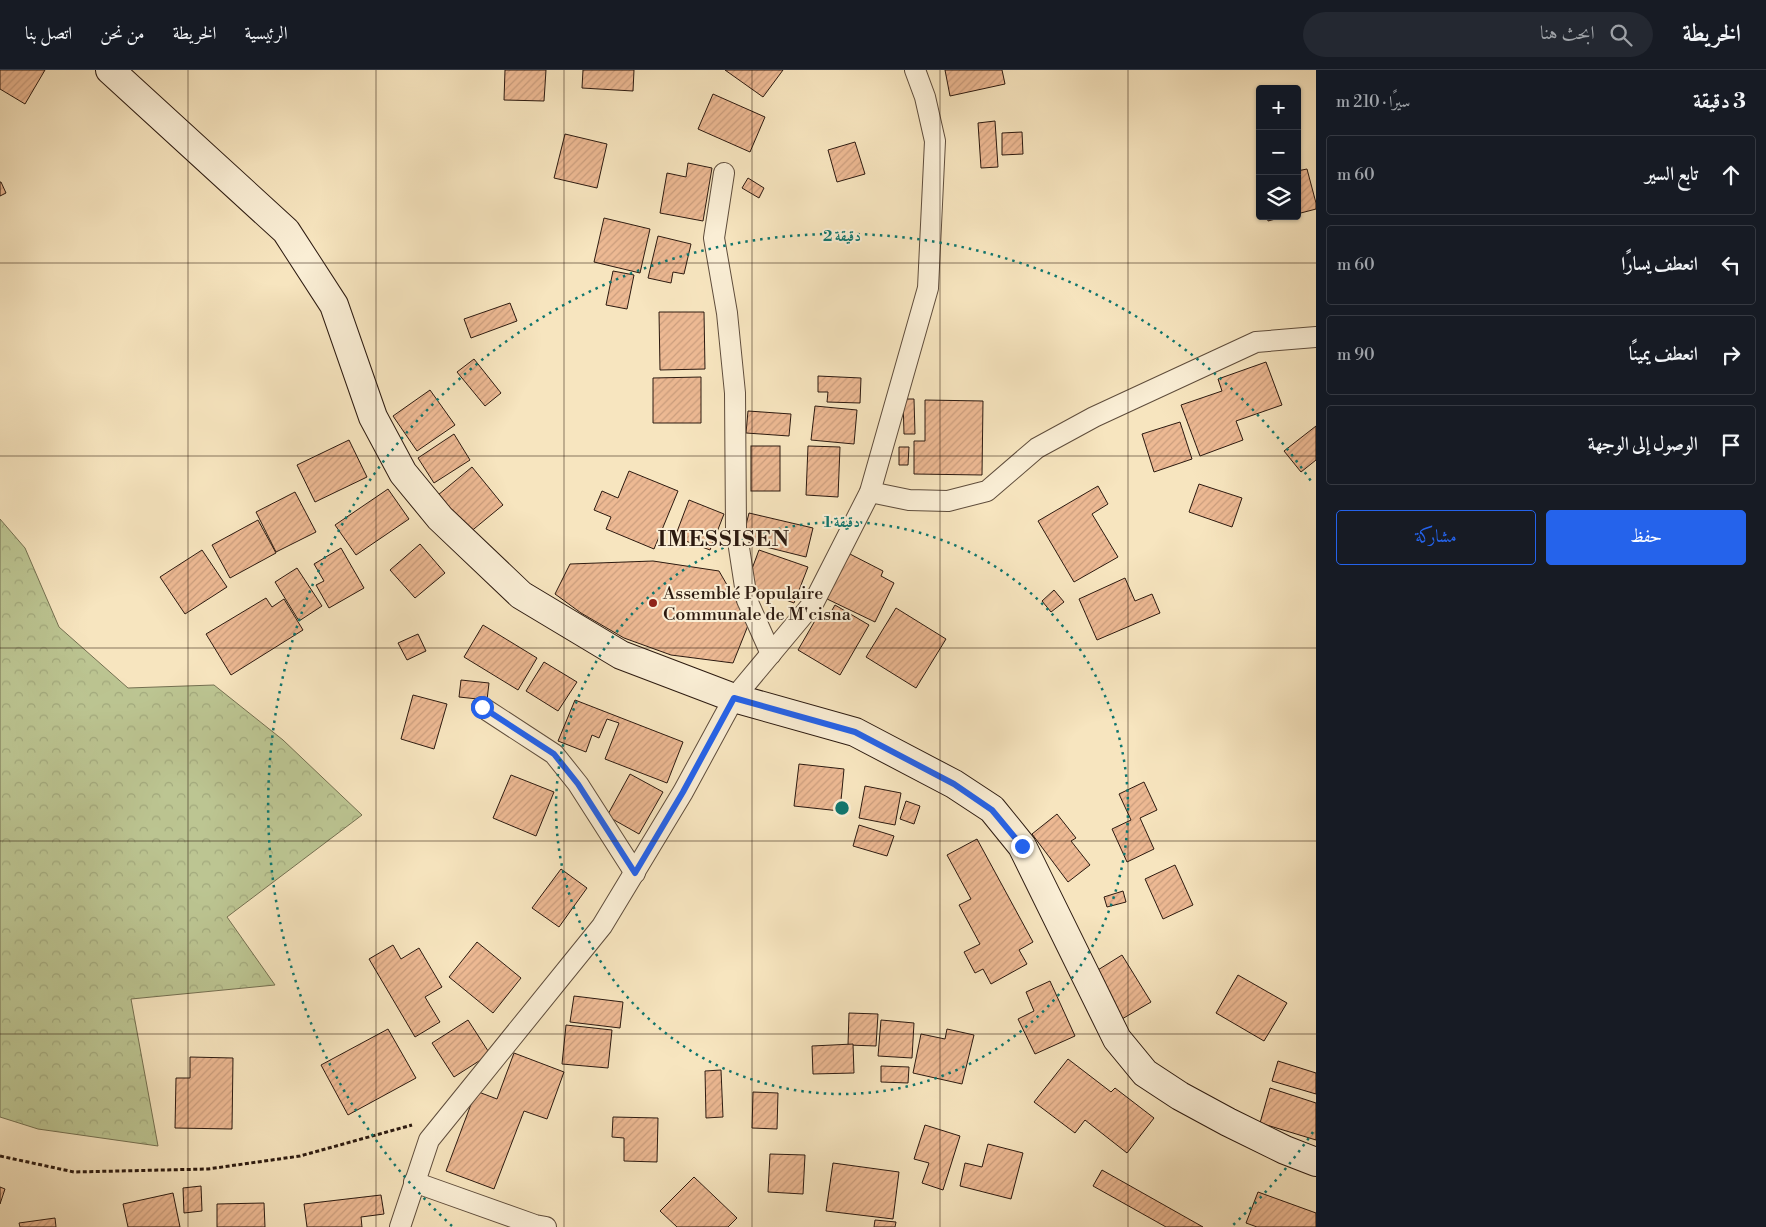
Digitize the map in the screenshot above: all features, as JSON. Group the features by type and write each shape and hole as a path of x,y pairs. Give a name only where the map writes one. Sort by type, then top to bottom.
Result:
{"street":[{"path":"110,70 286,231 334,305 373,417 403,472 440,518 521,595 621,655 734,698 855,732 954,784 992,810 1022,846 1117,1039 1145,1073 1180,1096 1228,1122 1316,1162"},
{"path":"400,1227 428,1140 602,926 683,792 734,698 814,602 870,492 928,288 935,141 925,97 915,70"},
{"path":"724,173 714,238 726,313 735,393 736,528 747,600 771,654"},
{"path":"870,492 909,500 948,501 988,491 1037,448 1102,413 1256,342 1316,337"},
{"path":"482,707 554,754 578,784 635,873"},
{"path":"414,1182 535,1225 546,1227"}],"path":[{"path":"0,1156 74,1172 208,1169 300,1156 449,1115"}],"green space":[{"path":"0,519 25,548 59,627 128,688 214,685 283,740 362,815 227,917 275,985 131,999 158,1146 38,1129 0,1117"}],"building":[{"path":"0,70 45,70 25,104 0,89"},
{"path":"505,70 546,70 544,101 504,100"},
{"path":"583,70 634,70 633,91 582,88"},
{"path":"725,70 783,70 763,97"},
{"path":"945,70 1002,70 1005,84 950,96"},
{"path":"713,94 765,117 750,152 698,129"},
{"path":"995,121 998,167 981,168 978,123"},
{"path":"1022,132 1023,154 1002,155 1002,133"},
{"path":"565,134 607,144 597,188 554,178"},
{"path":"855,142 865,174 837,182 828,150"},
{"path":"688,163 712,168 703,221 660,213 667,173 686,177"},
{"path":"1307,169 1316,209 1301,213 1301,175 1301,170"},
{"path":"748,178 764,188 759,198 742,188"},
{"path":"0,182 6,193 0,196"},
{"path":"604,218 650,229 640,273 594,262"},
{"path":"658,236 691,244 684,274 673,272 671,283 648,278"},
{"path":"613,271 634,275 627,309 606,305"},
{"path":"510,303 517,321 471,338 464,319"},
{"path":"659,312 704,312 705,369 660,370"},
{"path":"474,359 501,393 485,406 457,372"},
{"path":"1266,362 1282,405 1236,421 1243,440 1200,456 1181,405 1222,391 1218,379"},
{"path":"818,376 861,378 860,403 827,402 828,392 818,392"},
{"path":"701,377 701,423 653,423 653,378"},
{"path":"430,390 455,425 417,451 393,416"},
{"path":"903,399 914,399 915,434 904,434"},
{"path":"925,400 983,401 982,475 914,474 914,441 925,441"},
{"path":"815,406 857,410 854,444 811,440"},
{"path":"748,411 791,414 789,436 746,433"},
{"path":"1180,422 1192,459 1154,472 1142,434"},
{"path":"1316,426 1316,460 1301,472 1284,451"},
{"path":"454,434 470,460 434,483 418,458"},
{"path":"349,440 367,477 315,502 297,465"},
{"path":"751,446 780,446 780,491 751,491"},
{"path":"808,446 840,447 838,497 806,495"},
{"path":"899,447 909,447 908,465 899,465"},
{"path":"472,467 503,505 469,533 438,495"},
{"path":"629,471 678,491 654,549 606,529 611,517 594,510 602,491 618,498"},
{"path":"1199,484 1242,498 1232,527 1189,512"},
{"path":"1098,486 1108,504 1092,514 1118,557 1074,582 1038,521"},
{"path":"388,489 409,519 356,555 335,525"},
{"path":"295,492 316,532 276,552 256,512"},
{"path":"689,500 724,514 710,550 675,537"},
{"path":"749,513 813,528 806,557 742,541"},
{"path":"258,520 276,553 230,578 212,545"},
{"path":"420,544 445,573 415,598 390,570"},
{"path":"341,548 364,588 329,608 316,585 324,581 314,564"},
{"path":"202,550 227,587 185,614 160,577"},
{"path":"759,550 808,567 794,603 746,585"},
{"path":"848,553 883,571 881,576 894,583 875,622 825,598"},
{"name":"Assemblé Populaire Communale de M'cisna","path":"653,561 719,571 749,623 733,663 671,655 624,638 581,613 555,594 570,564"},
{"path":"297,568 322,606 299,621 275,582"},
{"path":"1125,578 1135,601 1152,594 1160,613 1097,640 1079,599"},
{"path":"1054,590 1064,602 1051,612 1042,601"},
{"path":"266,598 272,607 284,599 303,630 231,675 206,634"},
{"path":"835,605 869,625 840,675 798,650 820,612 828,617"},
{"path":"896,608 946,639 916,688 866,657"},
{"path":"483,625 537,658 518,690 464,657"},
{"path":"418,634 426,651 407,660 398,643"},
{"path":"544,662 577,682 558,711 526,691"},
{"path":"461,680 489,683 487,700 459,697"},
{"path":"413,695 447,704 434,749 401,739"},
{"path":"575,700 683,742 667,783 605,759 619,723 607,719 599,738 592,735 586,752 558,741"},
{"path":"799,764 844,769 840,811 794,806"},
{"path":"630,774 663,792 639,834 607,816"},
{"path":"511,775 554,792 536,836 493,818"},
{"path":"1144,782 1157,810 1140,818 1154,849 1127,862 1112,829 1131,820 1119,794"},
{"path":"865,786 901,793 895,825 859,818"},
{"path":"906,801 920,806 914,824 900,819"},
{"path":"1057,814 1076,838 1071,841 1090,865 1068,882 1032,834"},
{"path":"859,825 894,836 887,856 853,846"},
{"path":"977,839 1033,942 1019,950 1027,964 991,984 983,969 975,973 964,952 980,944 959,905 971,899 947,855"},
{"path":"1175,865 1193,905 1163,919 1145,879"},
{"path":"561,869 587,888 559,927 532,908"},
{"path":"1123,891 1126,902 1107,907 1104,897"},
{"path":"477,942 521,978 493,1013 449,977"},
{"path":"393,945 401,959 419,948 442,987 425,997 440,1022 415,1037 369,959"},
{"path":"1122,955 1151,1002 1122,1019 1093,973"},
{"path":"1238,975 1287,1003 1264,1041 1216,1013"},
{"path":"1050,981 1075,1036 1035,1054 1018,1019 1034,1011 1026,992"},
{"path":"574,996 623,1002 620,1028 570,1022"},
{"path":"849,1013 878,1014 876,1046 848,1045"},
{"path":"468,1020 490,1054 454,1077 432,1043"},
{"path":"881,1020 914,1023 912,1058 878,1056"},
{"path":"566,1025 612,1030 608,1068 562,1064"},
{"path":"388,1029 416,1078 348,1115 321,1065"},
{"path":"947,1029 974,1035 962,1084 913,1073 921,1034 945,1039"},
{"path":"853,1044 854,1073 813,1074 812,1046"},
{"path":"514,1053 564,1072 547,1119 524,1111 494,1189 446,1171 476,1091 497,1099"},
{"path":"190,1057 233,1058 232,1129 175,1128 176,1078 190,1078"},
{"path":"1068,1059 1111,1092 1115,1088 1154,1118 1127,1153 1085,1120 1075,1133 1034,1102"},
{"path":"1278,1061 1316,1073 1316,1094 1272,1081"},
{"path":"881,1066 909,1067 908,1083 881,1082"},
{"path":"721,1070 723,1117 706,1118 705,1071"},
{"path":"1270,1088 1316,1103 1316,1140 1260,1123"},
{"path":"753,1092 778,1093 777,1129 752,1128"},
{"path":"613,1117 658,1118 657,1162 624,1161 624,1138 612,1137"},
{"path":"925,1125 960,1136 943,1190 922,1183 929,1163 914,1159"},
{"path":"988,1144 1023,1153 1011,1199 960,1186 965,1163 982,1167"},
{"path":"770,1154 805,1155 803,1194 768,1192"},
{"path":"833,1163 899,1172 893,1219 826,1211"},
{"path":"1102,1170 1203,1227 1166,1227 1093,1186"},
{"path":"694,1177 737,1218 728,1227 677,1227 660,1211"},
{"path":"201,1186 202,1211 184,1213 183,1188"},
{"path":"0,1187 5,1189 0,1204"},
{"path":"1258,1192 1316,1213 1316,1227 1257,1227 1246,1223"},
{"path":"173,1193 180,1227 128,1227 123,1204"},
{"path":"381,1195 384,1214 361,1217 362,1227 307,1227 304,1204"},
{"path":"264,1203 265,1227 217,1227 217,1204"},
{"path":"55,1218 56,1227 20,1227 19,1223"},
{"path":"875,1220 896,1222 895,1227 874,1227"}],"place":[{"name":"Assemblé Populaire Communale de M'cisna","path":"653,603"}],"district":[{"name":"IMESSISEN","path":"724,538"}],"route":[{"path":"482,707 554,754 578,784 635,873 683,792 734,698 855,732 954,784 992,810 1022,846"}]}
